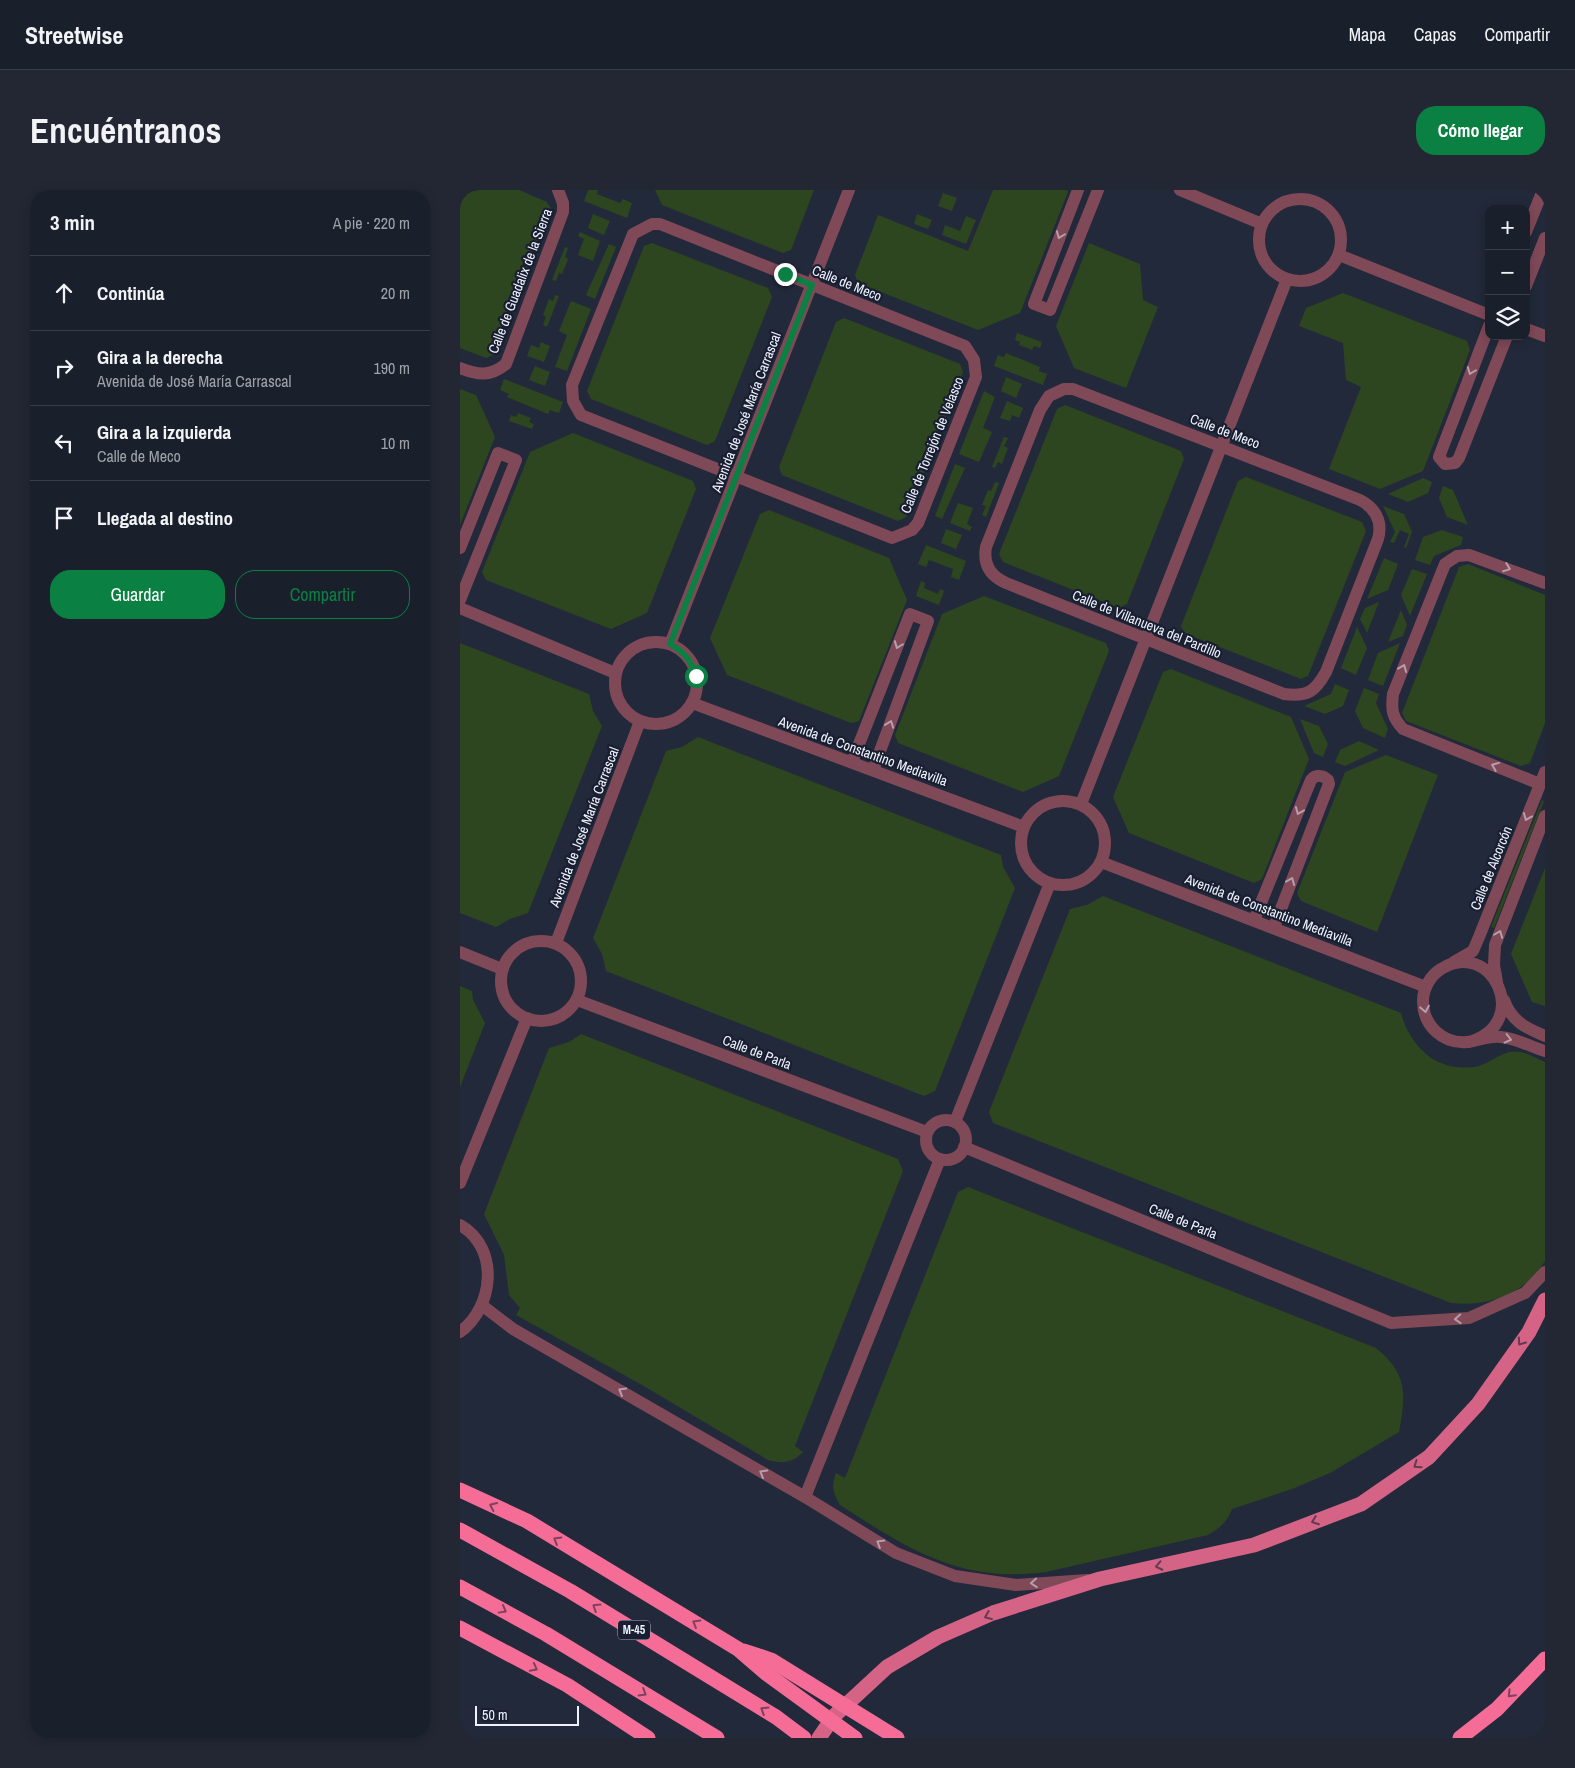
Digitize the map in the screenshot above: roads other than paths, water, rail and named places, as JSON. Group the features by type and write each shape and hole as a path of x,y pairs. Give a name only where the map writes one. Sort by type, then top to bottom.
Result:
{"highway":[{"path":"460,1490 527,1522 738,1649 767,1674 855,1738"},
{"name":"M-45","path":"460,1530 570,1590 776,1717 804,1738"},
{"path":"460,1587 546,1634 716,1738"},
{"path":"460,1628 566,1685 648,1738"},
{"path":"738,1649 771,1660 897,1738"},
{"path":"1460,1738 1496,1709 1545,1659"}],"main road":[{"path":"819,1738 834,1716 887,1667 938,1637 993,1613 1100,1578 1254,1545 1361,1504 1429,1457 1478,1404 1529,1332 1545,1300"}],"street":[{"name":"Avenida de José María Carrascal","path":"670,644 849,190"},
{"path":"1078,190 1034,304 1050,310 1098,190"},
{"path":"1180,190 1262,224"},
{"path":"1530,222 1543,190"},
{"name":"Calle de Guadalix de la Sierra","path":"460,368 477,374 493,372 506,364 563,212 564,203 560,192"},
{"path":"1319,196 1338,224 1342,243 1339,255 1327,272 1318,278 1302,281 1287,279 1272,271 1262,257 1259,240 1262,224 1273,208 1289,200 1319,196"},
{"name":"Calle de Meco","path":"736,477 581,415 574,401 572,385 633,234 645,227 660,224 965,346 974,360"},
{"path":"1530,276 1545,238"},
{"path":"1339,255 1485,313"},
{"path":"1081,804 1144,639 1287,279"},
{"path":"1530,330 1545,336"},
{"path":"1485,336 1438,457 1445,464 1456,463 1459,458 1505,340"},
{"name":"Calle de Torrejón de Velasco","path":"736,477 892,538 904,534 912,530 921,515 976,377 974,360"},
{"name":"Calle de Meco","path":"986,565 986,547 1044,402 1055,392 1064,389 1073,389 1360,500 1373,509 1377,517 1380,525 1378,539 1326,672 1318,686 1306,694"},
{"path":"460,548 498,453 516,460 460,600"},
{"path":"1543,778 1403,729 1392,715 1393,694 1445,564 1457,556 1468,555 1545,583"},
{"name":"Calle de Villanueva del Pardillo","path":"986,565 996,579 1144,639 1284,694 1306,694"},
{"path":"460,608 615,673"},
{"path":"852,762 910,614 928,621 874,770"},
{"path":"659,642 670,644 682,651 692,662 696,676 696,690 692,703 675,720 652,724 640,721 630,716 619,702 614,685 615,673 627,653 636,646 659,642"},
{"name":"Avenida de Constantino Mediavilla","path":"692,703 1024,827"},
{"name":"Avenida de José María Carrascal","path":"556,943 640,721"},
{"path":"1254,920 1311,780 1317,776 1322,776 1328,780 1329,784 1274,927"},
{"name":"Calle de Alcorcón","path":"1450,964 1473,951 1480,938 1543,778"},
{"path":"1062,800 1081,804 1096,816 1101,824 1106,843 1101,862 1092,874 1079,882 1064,885 1041,878 1027,864 1021,846 1024,827 1029,818 1043,805 1062,800"},
{"path":"1545,816 1495,945 1494,965 1497,982 1512,1018 1522,1026 1545,1036"},
{"name":"Avenida de Constantino Mediavilla","path":"1101,862 1426,987"},
{"path":"954,1122 1050,882"},
{"path":"536,941 556,943 567,950 576,960 581,973 581,987 576,1000 570,1009 555,1018 538,1021 516,1013 503,993 501,981 502,969 508,957 518,948 536,941"},
{"path":"460,952 502,969"},
{"path":"1497,982 1481,967 1471,963 1450,964 1431,977 1426,987 1423,999 1424,1011 1428,1022 1435,1032 1457,1042 1501,1037 1545,1052"},
{"path":"1469,1042 1478,1039 1493,1029 1501,1012 1502,994"},
{"name":"Calle de Parla","path":"576,1000 927,1132"},
{"path":"460,1183 527,1018"},
{"path":"942,1120 954,1122 964,1131 964,1147 958,1156 952,1159 940,1159 928,1150 926,1144 927,1132 936,1122 942,1120"},
{"name":"Calle de Parla","path":"964,1147 1391,1323 1469,1318 1525,1293 1545,1272"},
{"path":"805,1497 940,1159"},
{"path":"460,1225 479,1244 487,1264 488,1286 483,1306 470,1324 460,1332"},
{"path":"483,1306 513,1329 805,1497 896,1552 955,1576 1016,1585 1100,1578"}]}
